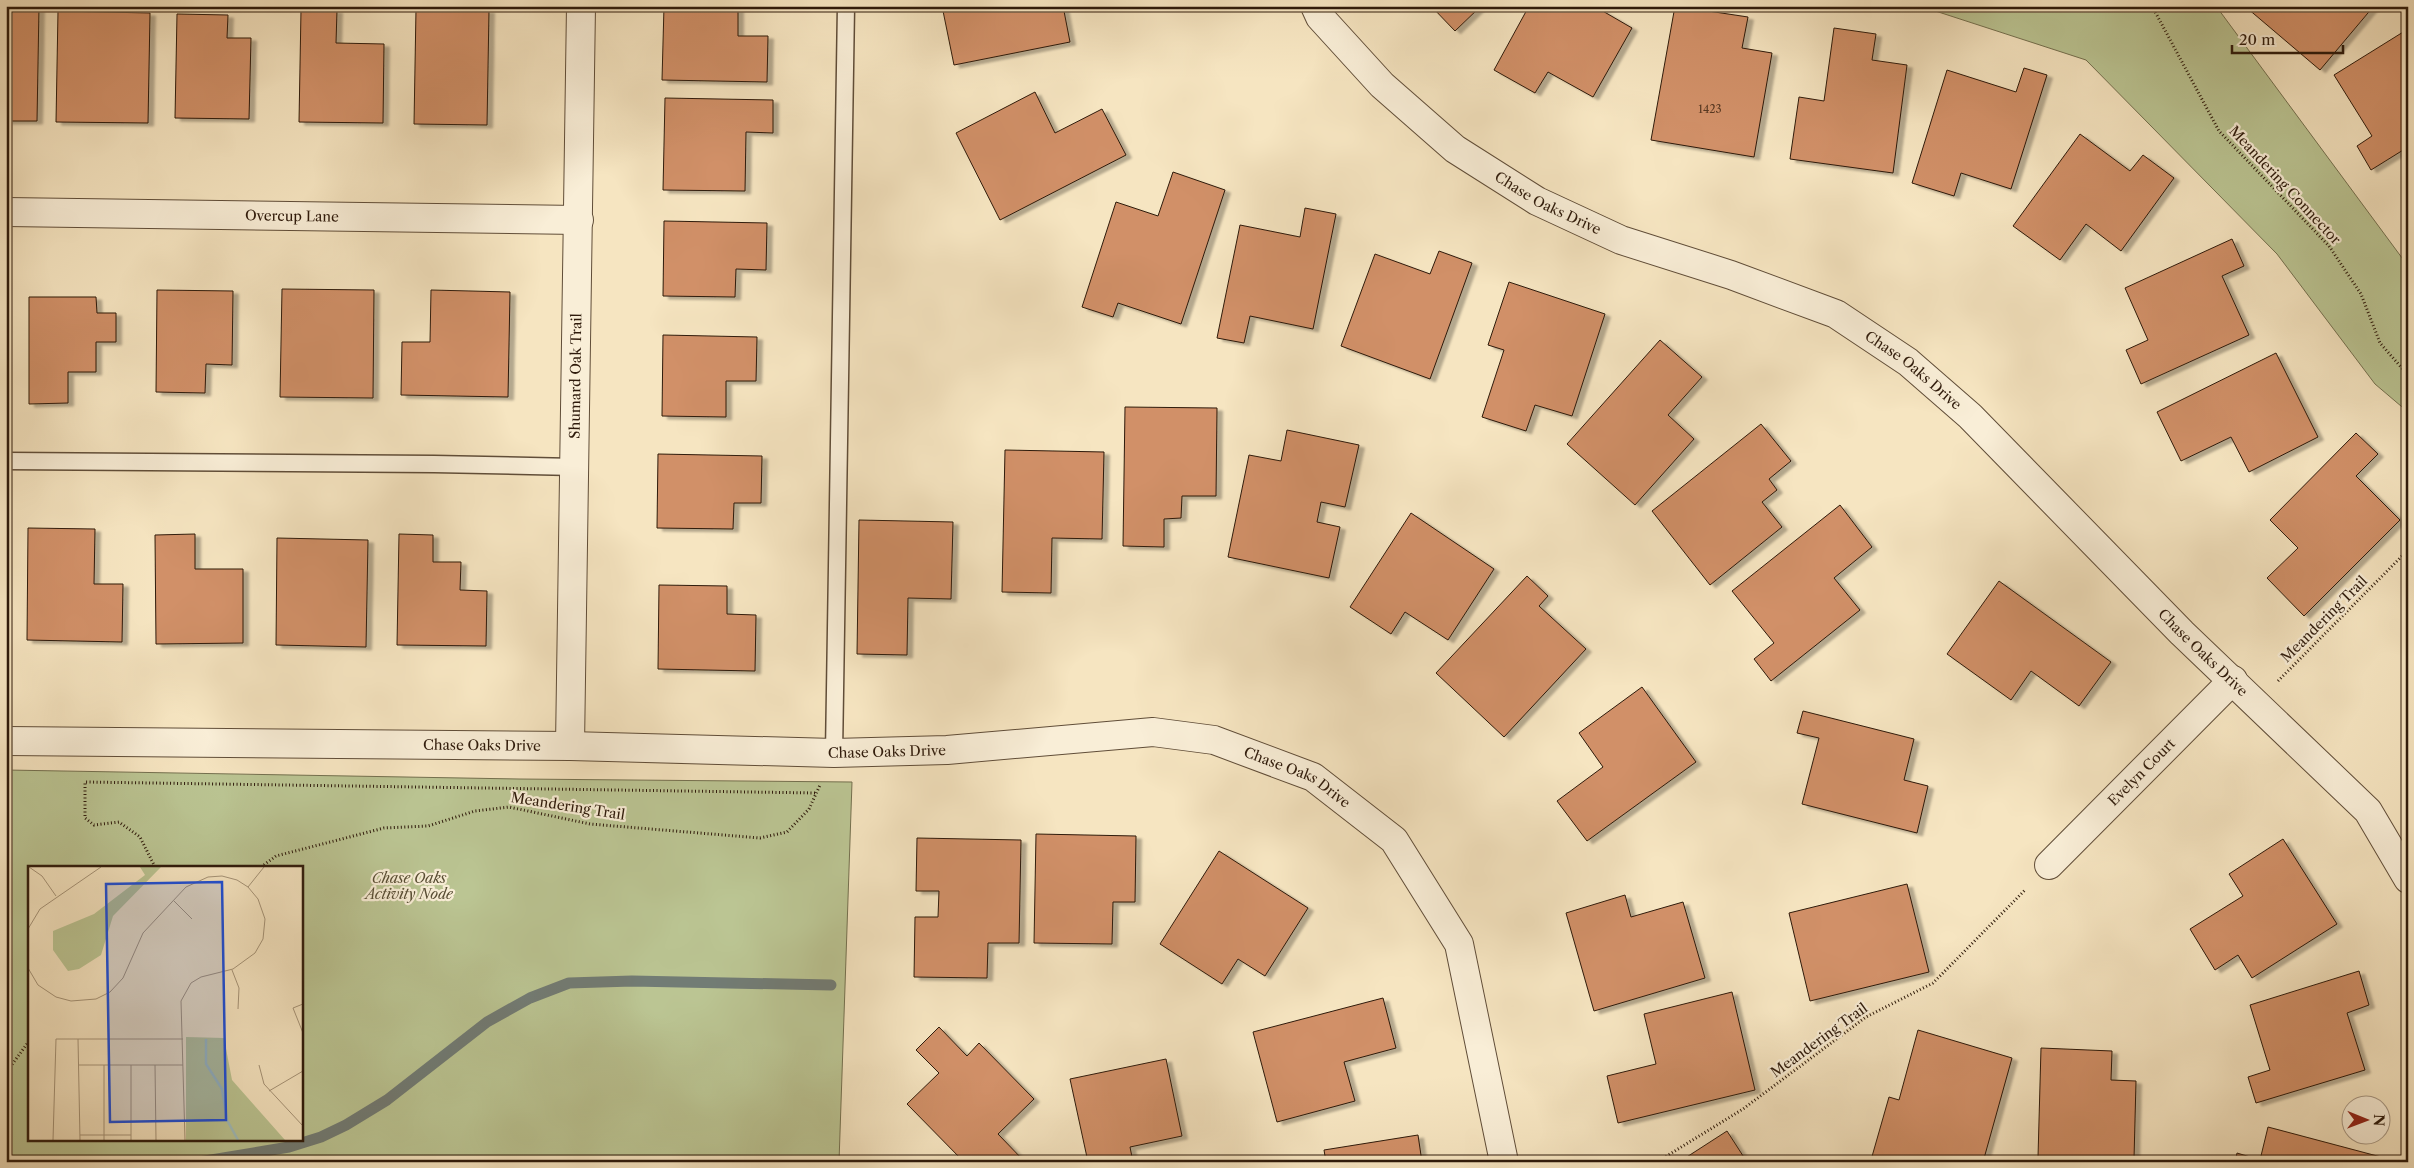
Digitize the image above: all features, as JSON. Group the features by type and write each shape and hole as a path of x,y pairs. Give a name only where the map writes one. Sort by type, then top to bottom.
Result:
{"street":[{"name":"Shumard Oak Trail","path":"570,746 581,6"},
{"name":"Chase Oaks Drive","path":"1315,6 1320,17 1382,85 1455,149 1537,201 1621,240 1731,274 1836,314 1908,362 1970,416 2182,633 2234,680 2368,811 2408,879"},
{"name":"Overcup Lane","path":"6,212 579,220"},
{"name":"Evelyn Court","path":"2049,865 2234,680"},
{"name":"Chase Oaks Drive","path":"6,741 570,746 834,753 947,750 1154,732 1214,740 1313,777 1394,840 1459,944 1504,1162"}],"lane":[{"path":"834,753 846,6"},
{"path":"6,461 575,466"}],"path":[{"name":"Meandering Connector","path":"2152,6 2219,131 2329,246 2361,294 2380,343 2408,375"},
{"name":"Meandering Trail","path":"2257,703 2408,550"},
{"name":"Meandering Trail","path":"262,866 276,856 384,828 428,826 475,811 509,807 590,824 760,838 787,832 809,810 834,753"},
{"path":"154,866 140,837 119,822 94,825 85,818 85,782 816,793"},
{"name":"Meandering Trail","path":"1658,1162 1743,1109 1866,1017 1933,983 2049,865"},
{"path":"6,1072 28,1042"}],"green space":[{"path":"1920,6 2216,6 2408,266 2408,412 2375,384 2277,254 2086,60"},
{"name":"Chase Oaks Activity Node","path":"6,770 519,779 852,782 839,1162 6,1162"}],"building":[{"path":"6,6 39,6 37,121 6,121"},
{"path":"664,6 738,7 738,36 768,36 767,82 662,80"},
{"path":"942,6 1063,6 1070,42 954,65"},
{"path":"1431,6 1481,6 1455,31"},
{"path":"1529,6 1594,6 1632,28 1593,97 1548,72 1535,93 1494,70"},
{"path":"1675,6 1748,17 1742,48 1772,53 1754,157 1651,140"},
{"path":"2249,6 2373,7 2320,70 2247,8"},
{"path":"416,9 489,10 487,125 414,124"},
{"path":"301,10 337,10 336,43 384,44 383,123 299,122"},
{"path":"58,11 150,13 148,123 56,122"},
{"path":"177,14 228,15 227,38 251,38 249,119 175,118"},
{"path":"1834,28 1876,34 1872,60 1907,65 1893,173 1790,159 1799,97 1824,101"},
{"path":"2408,29 2408,147 2371,170 2357,146 2372,136 2334,75"},
{"path":"2024,68 2047,75 2011,189 1961,173 1954,196 1912,183 1947,70 2016,92"},
{"path":"1035,92 1055,133 1102,109 1126,155 1000,220 956,133"},
{"path":"665,98 773,100 773,133 746,132 745,191 663,190"},
{"path":"2080,134 2130,171 2143,155 2174,178 2121,251 2086,224 2060,260 2013,226"},
{"path":"1173,172 1225,190 1181,324 1118,303 1113,317 1082,307 1116,202 1158,216"},
{"path":"1305,208 1336,214 1313,329 1250,316 1244,343 1217,338 1240,225 1300,237"},
{"path":"664,221 767,223 766,270 736,269 735,297 663,296"},
{"path":"2232,239 2244,266 2222,276 2249,335 2141,384 2126,350 2148,340 2125,288"},
{"path":"1439,251 1472,263 1430,379 1341,346 1375,254 1430,274"},
{"path":"1509,282 1605,314 1572,416 1535,405 1526,431 1482,417 1504,350 1488,345"},
{"path":"282,289 374,290 373,398 280,397"},
{"path":"157,290 233,291 232,365 206,364 205,393 156,392"},
{"path":"431,290 510,292 508,397 401,395 402,342 430,342"},
{"path":"29,297 96,297 97,313 116,313 116,342 96,342 96,372 68,372 68,403 29,404"},
{"path":"663,335 757,337 756,381 726,381 726,417 662,416"},
{"path":"1660,340 1702,377 1668,415 1694,439 1635,505 1567,444"},
{"path":"2276,353 2318,437 2249,472 2231,437 2181,461 2157,412"},
{"path":"1125,407 1217,408 1216,496 1182,496 1181,518 1164,519 1164,547 1123,546"},
{"path":"1761,424 1791,461 1769,479 1777,490 1762,502 1782,527 1710,585 1652,511"},
{"path":"1287,430 1359,445 1345,507 1321,502 1317,522 1340,527 1329,578 1228,557 1249,455 1281,461"},
{"path":"2356,433 2378,454 2356,476 2400,520 2304,616 2267,578 2298,548 2270,520"},
{"path":"1005,450 1104,452 1102,539 1052,538 1051,593 1002,592"},
{"path":"658,454 762,456 761,503 734,503 733,529 657,528"},
{"path":"1840,505 1872,547 1834,578 1860,610 1771,681 1754,659 1774,643 1732,591"},
{"path":"1411,513 1494,569 1448,640 1405,612 1391,634 1350,607"},
{"path":"859,520 953,522 951,599 908,598 907,655 857,654"},
{"path":"28,528 95,529 94,584 123,584 122,642 27,640"},
{"path":"195,534 195,569 243,569 243,643 156,644 155,535"},
{"path":"399,534 433,535 433,562 461,562 460,590 487,591 486,646 397,645"},
{"path":"277,538 368,540 366,647 276,645"},
{"path":"1527,576 1548,596 1539,606 1586,649 1504,737 1436,673"},
{"path":"1999,581 2111,662 2079,706 2031,671 2011,700 1947,654"},
{"path":"659,585 727,586 727,614 756,615 755,671 658,669"},
{"path":"1642,687 1696,762 1587,841 1557,801 1603,767 1579,733"},
{"path":"1803,711 1914,739 1904,780 1928,786 1917,833 1802,804 1819,738 1797,733"},
{"path":"1036,834 1136,836 1135,902 1113,902 1112,944 1034,943"},
{"path":"917,838 1021,840 1019,943 988,943 987,978 914,977 915,917 938,917 939,891 916,891"},
{"path":"2283,839 2337,924 2252,978 2238,955 2215,970 2190,929 2243,896 2229,874"},
{"path":"1219,851 1308,908 1265,976 1238,959 1222,984 1160,944"},
{"path":"1907,884 1929,972 1810,1001 1789,913"},
{"path":"1625,895 1631,917 1683,902 1705,978 1594,1011 1566,913"},
{"path":"2359,971 2369,1005 2347,1013 2365,1070 2256,1103 2248,1077 2270,1070 2250,1005"},
{"path":"1732,992 1755,1090 1618,1123 1607,1076 1656,1064 1644,1014"},
{"path":"1383,998 1396,1048 1344,1062 1355,1101 1277,1122 1253,1032"},
{"path":"939,1027 967,1056 979,1043 1034,1099 998,1134 1025,1162 964,1162 907,1104 939,1073 916,1050"},
{"path":"1918,1030 2012,1058 1983,1162 1960,1162 1948,1158 1947,1162 1878,1162 1871,1160 1889,1097 1899,1100"},
{"path":"2041,1048 2112,1051 2111,1080 2136,1081 2134,1159 2038,1157"},
{"path":"1166,1059 1182,1136 1130,1147 1133,1162 1088,1162 1070,1079"},
{"path":"2268,1127 2381,1157 2380,1162 2235,1162 2237,1153 2260,1160"},
{"path":"1727,1131 1747,1162 1679,1162"},
{"path":"1418,1135 1422,1162 1326,1162 1324,1150"}],"waterway":[{"path":"199,1162 289,1147 321,1137 346,1125 387,1100 487,1022 530,998 569,983 632,981 831,985"}]}
